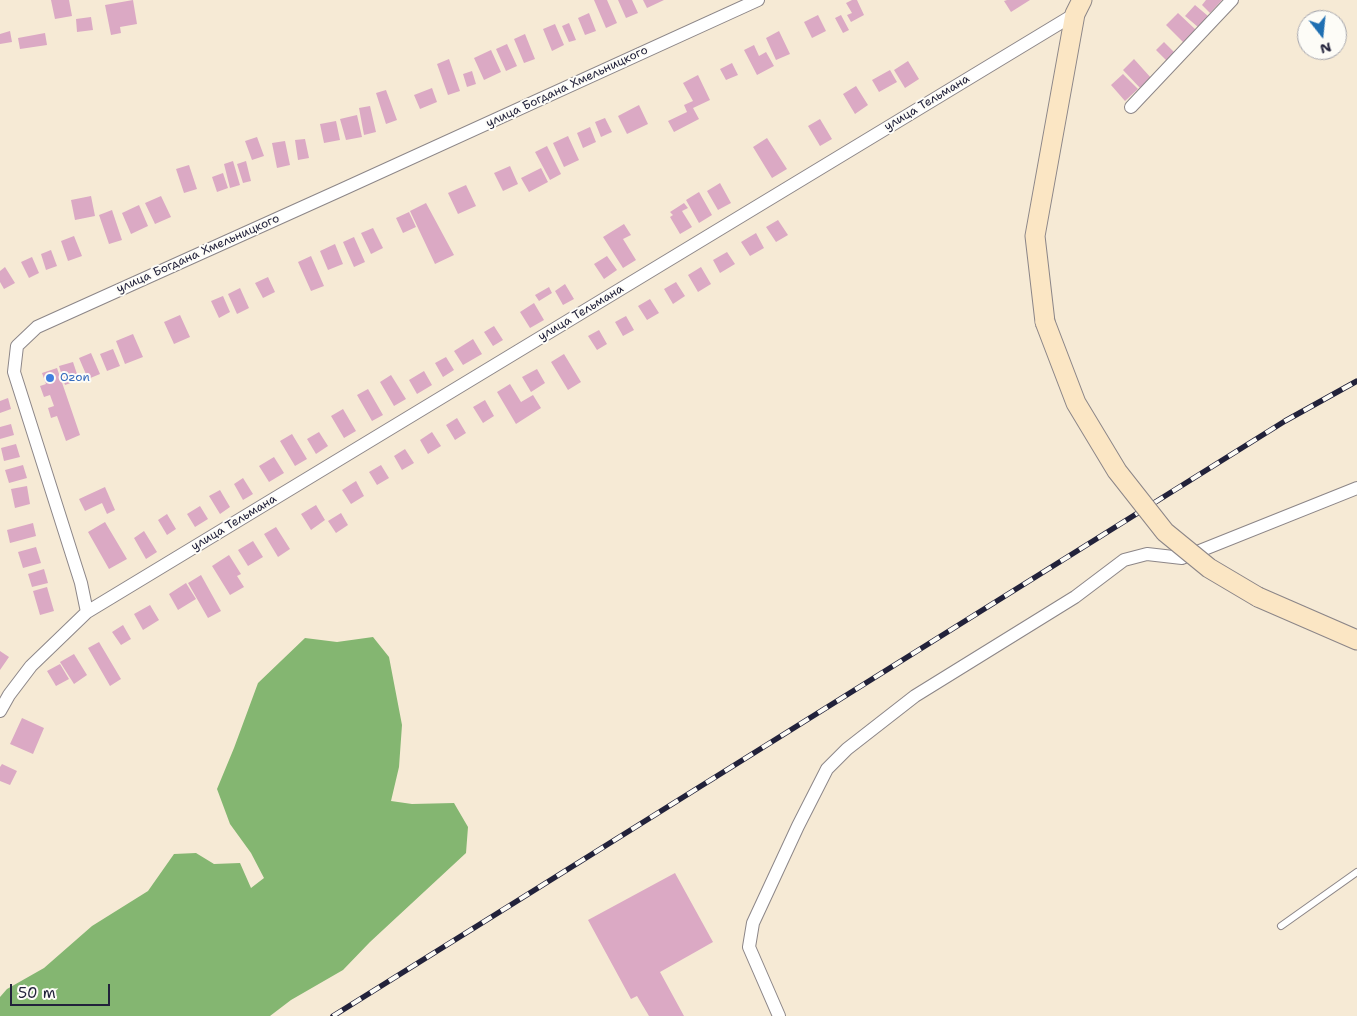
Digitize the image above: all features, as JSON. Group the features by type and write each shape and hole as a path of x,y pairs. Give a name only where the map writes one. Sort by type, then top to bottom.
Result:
{"street":[{"name":"улица Богдана Хмельницкого","path":"87,612 81,583 14,372 17,346 37,327 758,0"},
{"path":"1131,107 1232,0"},
{"name":"улица Тельмана","path":"87,612 1079,7"},
{"path":"1079,7 1035,236 1044,322 1076,403 1117,471 1165,532 1209,568 1258,597 1357,640"},
{"path":"779,1016 748,947 753,923 827,769 847,749 914,696 1075,597 1124,560 1147,554 1182,558 1357,488"},
{"path":"0,712 8,695 31,666 87,612"}],"lane":[{"path":"1281,926 1357,872"}],"green space":[{"path":"373,637 389,657 402,725 399,767 391,801 412,804 454,803 468,827 466,853 370,942 343,970 291,1000 270,1016 0,1016 0,997 7,989 44,968 92,926 148,891 174,854 196,853 214,864 240,863 251,888 264,878 251,853 230,824 217,789 258,683 305,638 337,642"}],"building":[{"path":"51,0 69,0 72,16 55,19"},
{"path":"133,0 137,24 120,27 121,33 111,35 105,5"},
{"path":"594,0 607,0 617,23 606,28"},
{"path":"618,0 632,0 638,13 626,18"},
{"path":"643,0 664,0 647,8"},
{"path":"857,0 864,15 851,22 847,15 852,13 846,3"},
{"path":"1030,0 1011,12 1004,1"},
{"path":"1206,0 1222,0 1210,13 1202,5"},
{"path":"1195,5 1208,16 1198,27 1185,16"},
{"path":"589,13 596,31 585,35 578,18"},
{"path":"1178,13 1196,30 1184,43 1166,25"},
{"path":"818,15 826,31 812,38 804,22"},
{"path":"841,15 849,30 843,33 835,18"},
{"path":"91,17 93,30 77,32 76,19"},
{"path":"569,23 576,40 569,42 562,26"},
{"path":"555,24 564,45 552,51 543,29"},
{"path":"10,31 12,42 0,44 0,34"},
{"path":"779,31 790,54 776,60 766,38"},
{"path":"45,33 47,45 20,49 18,38"},
{"path":"525,34 535,59 524,63 514,39"},
{"path":"1164,42 1175,53 1167,61 1156,50"},
{"path":"507,44 517,66 506,71 496,49"},
{"path":"754,45 759,56 766,52 774,66 757,75 744,50"},
{"path":"491,50 501,72 484,80 474,58"},
{"path":"449,59 460,91 448,95 437,64"},
{"path":"1134,59 1152,79 1141,89 1123,70"},
{"path":"908,61 919,79 905,88 894,70"},
{"path":"732,63 738,75 726,80 720,69"},
{"path":"890,70 897,82 879,92 872,80"},
{"path":"472,71 476,84 467,87 463,74"},
{"path":"1123,74 1138,89 1125,101 1111,85"},
{"path":"698,75 710,100 693,108 699,119 674,132 668,121 687,112 684,105 693,101 683,83"},
{"path":"856,86 868,105 855,114 843,94"},
{"path":"432,88 437,102 420,109 414,95"},
{"path":"386,90 397,120 386,124 376,93"},
{"path":"639,105 648,124 627,134 618,116"},
{"path":"370,106 376,132 364,135 359,108"},
{"path":"357,115 362,137 346,140 340,119"},
{"path":"605,118 612,132 601,137 595,122"},
{"path":"820,119 832,139 820,146 808,126"},
{"path":"336,121 340,140 324,143 320,124"},
{"path":"590,127 596,142 583,148 577,133"},
{"path":"568,136 579,160 564,167 553,143"},
{"path":"257,137 264,156 252,160 245,141"},
{"path":"767,138 787,169 772,178 753,147"},
{"path":"305,139 309,158 298,160 295,140"},
{"path":"285,141 290,165 277,168 272,143"},
{"path":"547,146 561,174 550,180 535,152"},
{"path":"233,161 240,185 230,188 224,164"},
{"path":"246,161 251,181 243,183 237,164"},
{"path":"189,165 197,189 184,193 176,169"},
{"path":"510,166 518,184 503,191 494,173"},
{"path":"541,168 548,182 529,192 521,178"},
{"path":"223,173 228,188 217,192 212,177"},
{"path":"720,183 731,203 718,210 707,191"},
{"path":"466,185 476,206 458,214 448,193"},
{"path":"699,192 712,215 699,223 686,200"},
{"path":"91,196 95,216 75,220 71,200"},
{"path":"161,196 171,217 155,224 145,203"},
{"path":"426,203 454,255 435,264 410,211"},
{"path":"684,203 688,208 682,211 692,227 680,234 670,217 673,215 670,212"},
{"path":"139,205 148,226 131,234 122,213"},
{"path":"112,210 122,240 109,244 99,215"},
{"path":"409,212 416,227 403,233 396,218"},
{"path":"778,220 788,235 776,242 766,227"},
{"path":"624,224 631,235 623,239 636,260 623,268 603,237"},
{"path":"373,228 383,248 371,254 361,233"},
{"path":"756,233 764,248 750,256 741,242"},
{"path":"74,236 82,256 68,261 61,241"},
{"path":"354,237 365,262 354,267 343,242"},
{"path":"335,244 343,264 328,270 320,251"},
{"path":"51,250 57,266 46,270 41,254"},
{"path":"727,252 735,264 720,273 713,260"},
{"path":"311,256 324,286 311,291 298,262"},
{"path":"607,256 617,270 604,279 594,264"},
{"path":"32,257 39,273 29,278 21,262"},
{"path":"5,267 15,283 4,289 0,282 0,271"},
{"path":"701,267 711,284 698,292 688,275"},
{"path":"268,277 275,292 263,298 255,283"},
{"path":"676,282 685,296 673,304 664,289"},
{"path":"565,284 574,299 563,305 555,291"},
{"path":"549,287 552,293 539,301 535,295"},
{"path":"240,288 249,308 237,314 228,294"},
{"path":"223,296 230,312 219,318 211,301"},
{"path":"650,299 659,313 647,320 638,306"},
{"path":"534,303 544,320 530,328 520,312"},
{"path":"180,315 190,337 174,344 164,322"},
{"path":"626,316 634,330 623,336 615,322"},
{"path":"494,326 503,340 493,346 484,332"},
{"path":"599,330 607,344 597,350 588,336"},
{"path":"133,334 143,357 125,364 116,341"},
{"path":"473,339 482,354 463,365 454,351"},
{"path":"113,349 120,366 107,371 100,354"},
{"path":"91,353 100,374 88,379 79,358"},
{"path":"564,354 581,382 568,390 551,362"},
{"path":"446,357 454,370 443,377 435,363"},
{"path":"73,362 79,380 65,385 59,366"},
{"path":"57,368 80,435 66,441 57,416 51,418 48,408 54,406 50,395 44,397 40,386 46,384 42,373"},
{"path":"537,369 545,383 531,392 522,377"},
{"path":"424,371 432,385 417,394 409,380"},
{"path":"391,375 406,399 394,406 380,382"},
{"path":"510,384 521,402 533,395 541,408 516,424 497,392"},
{"path":"368,389 383,415 372,421 357,395"},
{"path":"8,398 11,409 0,413 0,401"},
{"path":"485,400 494,416 483,423 473,407"},
{"path":"343,409 356,431 344,438 331,416"},
{"path":"457,418 466,433 455,440 446,425"},
{"path":"11,424 14,435 0,439 0,427"},
{"path":"319,432 328,446 316,454 307,439"},
{"path":"432,432 441,446 428,454 420,440"},
{"path":"292,434 307,459 295,466 280,441"},
{"path":"16,444 20,457 4,461 1,448"},
{"path":"405,449 414,463 402,470 394,456"},
{"path":"274,457 284,473 269,482 259,466"},
{"path":"23,465 27,478 9,483 5,470"},
{"path":"381,465 389,478 377,485 369,472"},
{"path":"243,478 253,494 243,500 234,484"},
{"path":"356,481 364,496 351,504 342,490"},
{"path":"27,486 30,504 15,508 11,489"},
{"path":"105,487 115,510 107,514 102,503 85,511 79,499"},
{"path":"220,490 230,507 220,514 209,496"},
{"path":"316,505 325,520 311,530 301,514"},
{"path":"200,506 208,519 195,527 187,514"},
{"path":"341,513 348,525 336,533 328,521"},
{"path":"167,514 176,529 167,535 158,520"},
{"path":"105,522 127,559 109,569 88,532"},
{"path":"33,523 36,536 10,543 7,530"},
{"path":"276,527 290,549 278,557 264,534"},
{"path":"144,531 157,552 146,559 134,538"},
{"path":"253,541 263,557 248,566 238,550"},
{"path":"36,547 41,563 23,568 18,552"},
{"path":"229,555 241,574 237,576 244,587 230,595 212,566"},
{"path":"44,569 48,583 32,587 28,574"},
{"path":"201,575 221,611 208,618 188,583"},
{"path":"186,583 196,599 178,610 169,594"},
{"path":"47,587 54,611 40,615 33,591"},
{"path":"150,605 159,620 143,630 134,614"},
{"path":"123,625 131,639 121,645 112,632"},
{"path":"99,642 121,679 110,686 88,648"},
{"path":"0,651 9,657 0,670"},
{"path":"74,654 87,675 74,684 60,662"},
{"path":"60,664 69,679 56,686 47,671"},
{"path":"22,718 44,728 33,754 10,744"},
{"path":"2,764 17,771 10,785 0,781 0,767"},
{"path":"675,873 713,942 660,972 684,1016 649,1016 637,996 631,999 588,920"}],"railway":[{"path":"333,1016 1285,421 1357,381"}],"place":[{"name":"Ozon","path":"50,378"}]}
